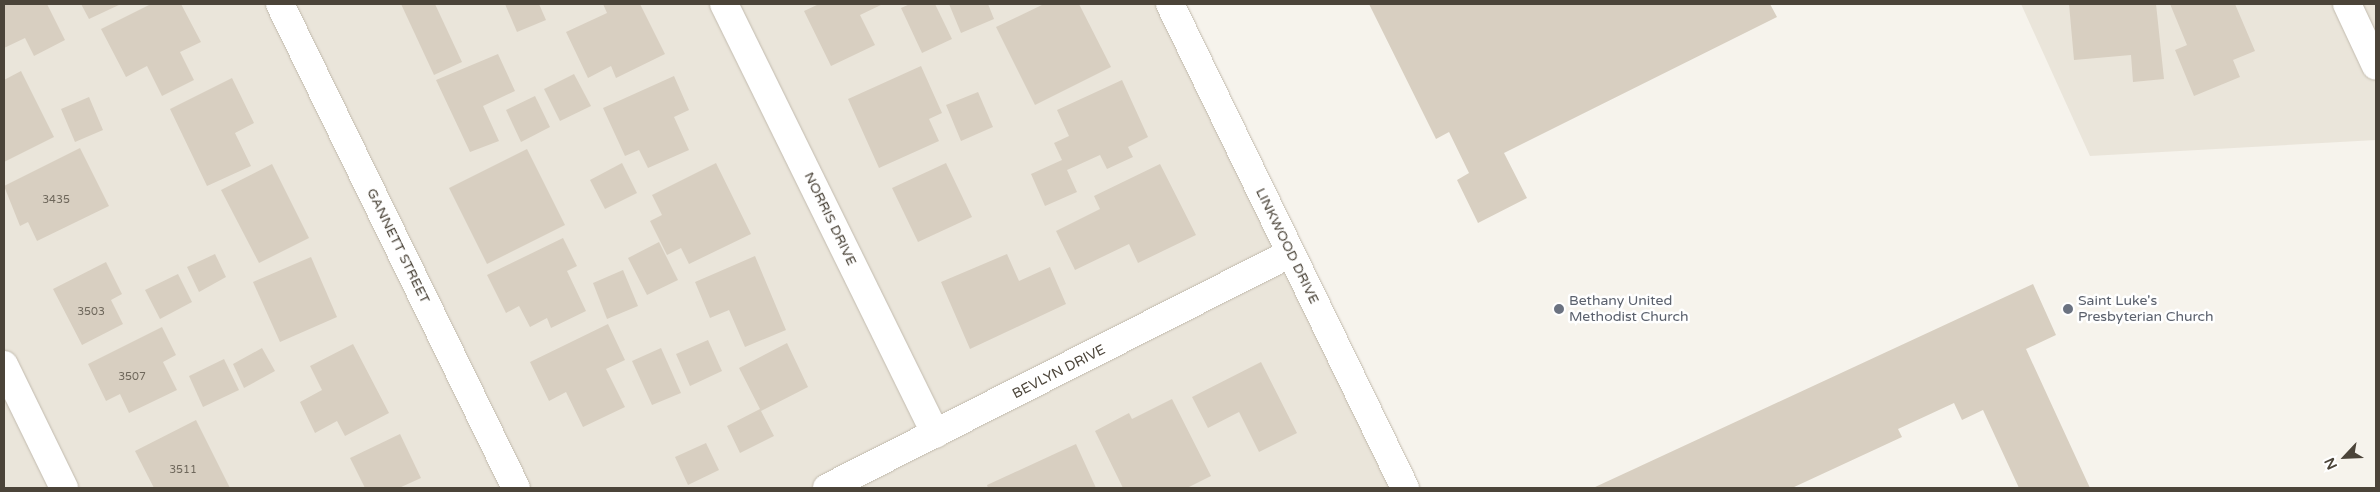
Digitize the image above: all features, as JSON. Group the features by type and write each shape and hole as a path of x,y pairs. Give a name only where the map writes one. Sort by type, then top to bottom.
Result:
{"street":[{"name":"GANNETT STREET","path":"280,4 516,488"},
{"name":"NORRIS DRIVE","path":"724,4 936,434"},
{"name":"LINKWOOD DRIVE","path":"1170,4 1406,488"},
{"path":"2347,4 2376,66"},
{"name":"BEVLYN DRIVE","path":"827,488 1291,253"},
{"path":"4,365 64,488"}],"shaded area":[{"path":"4,4 1170,4 1405,488 4,488"},
{"path":"2021,4 2376,4 2376,140 2090,156"}],"building":[{"path":"4,4 47,4 65,40 34,56 25,38 4,48"},
{"path":"81,4 121,4 89,19"},
{"path":"151,4 181,4 201,42 180,52 194,80 162,96 147,66 126,77 101,29"},
{"path":"401,4 435,4 462,62 434,75"},
{"path":"505,4 539,4 546,20 517,32"},
{"path":"603,4 640,4 665,54 616,78 611,66 588,78 566,32 607,13"},
{"path":"819,4 883,4 860,15 875,45 831,66 804,11"},
{"path":"910,4 935,4 952,39 922,53 901,8"},
{"path":"949,4 988,4 994,19 961,33"},
{"path":"1044,4 1079,4 1111,67 1035,105 996,27"},
{"path":"1369,4 1770,4 1777,17 1504,153 1527,198 1478,223 1457,180 1469,173 1449,132 1436,139"},
{"path":"2069,4 2156,4 2164,79 2133,82 2131,55 2074,60"},
{"path":"2170,4 2235,4 2255,51 2233,60 2240,77 2194,96 2175,50 2187,45"},
{"path":"498,54 515,91 483,106 499,141 470,152 436,80"},
{"path":"921,66 942,113 929,119 939,141 879,168 848,99"},
{"path":"21,71 54,137 4,162 4,80"},
{"path":"574,74 591,106 560,121 544,89"},
{"path":"674,76 689,110 674,117 689,150 648,168 639,150 625,156 603,108"},
{"path":"232,78 254,123 235,133 251,166 207,186 170,109"},
{"path":"1122,80 1148,137 1128,147 1133,157 1107,169 1100,155 1067,170 1077,192 1045,206 1031,174 1062,160 1054,143 1069,136 1057,110"},
{"path":"978,92 993,127 961,141 946,105"},
{"path":"535,96 550,127 521,142 506,110"},
{"path":"89,97 103,130 75,142 61,109"},
{"path":"80,148 109,206 37,241 28,222 20,226 4,186"},
{"path":"527,149 565,225 487,264 449,188"},
{"path":"622,163 637,193 605,209 590,180"},
{"path":"716,163 751,234 689,264 681,248 667,255 650,221 662,215 652,195"},
{"path":"946,163 972,217 918,242 892,188"},
{"path":"272,164 309,238 259,263 221,190"},
{"path":"1160,164 1196,235 1138,263 1129,244 1075,270 1056,231 1100,209 1094,196"},
{"path":"563,238 577,266 567,271 586,311 551,328 547,318 530,327 519,306 506,313 487,275"},
{"path":"659,242 678,280 647,295 628,258"},
{"path":"215,254 226,277 199,292 187,267"},
{"path":"1007,254 1019,281 1050,267 1066,304 970,349 941,282"},
{"path":"755,256 786,330 745,347 729,310 710,318 695,282"},
{"path":"311,257 337,317 280,342 253,282"},
{"path":"106,262 122,294 111,300 123,324 82,345 53,289"},
{"path":"623,270 638,306 607,319 593,283"},
{"path":"178,274 192,302 160,319 145,290"},
{"path":"2033,284 2056,335 2026,349 2090,488 2019,488 1983,410 1962,420 1954,403 1898,429 1902,437 1792,488 1593,488"},
{"path":"608,324 625,360 606,369 625,407 583,427 566,392 549,401 530,362"},
{"path":"162,327 176,355 163,362 177,390 129,413 120,394 106,401 88,364"},
{"path":"708,340 722,371 690,386 676,354"},
{"path":"787,343 808,387 761,411 774,436 740,453 727,426 760,409 739,368"},
{"path":"353,344 389,413 345,436 337,421 315,433 300,402 322,390 310,366"},
{"path":"262,348 275,371 244,388 233,364"},
{"path":"661,348 681,393 652,405 632,361"},
{"path":"224,359 239,390 203,407 189,376"},
{"path":"1261,362 1297,433 1259,452 1239,412 1208,428 1192,397"},
{"path":"1172,399 1211,476 1187,488 1123,488 1095,431 1129,413 1132,419"},
{"path":"196,420 230,488 154,488 135,451"},
{"path":"400,434 421,478 399,488 365,488 350,458"},
{"path":"706,443 719,470 688,485 675,457"},
{"path":"1076,444 1096,488 988,488 987,485"}],"place":[{"name":"Bethany United Methodist Church","path":"1559,309"},
{"name":"Saint Luke's Presbyterian Church","path":"2068,309"}]}
